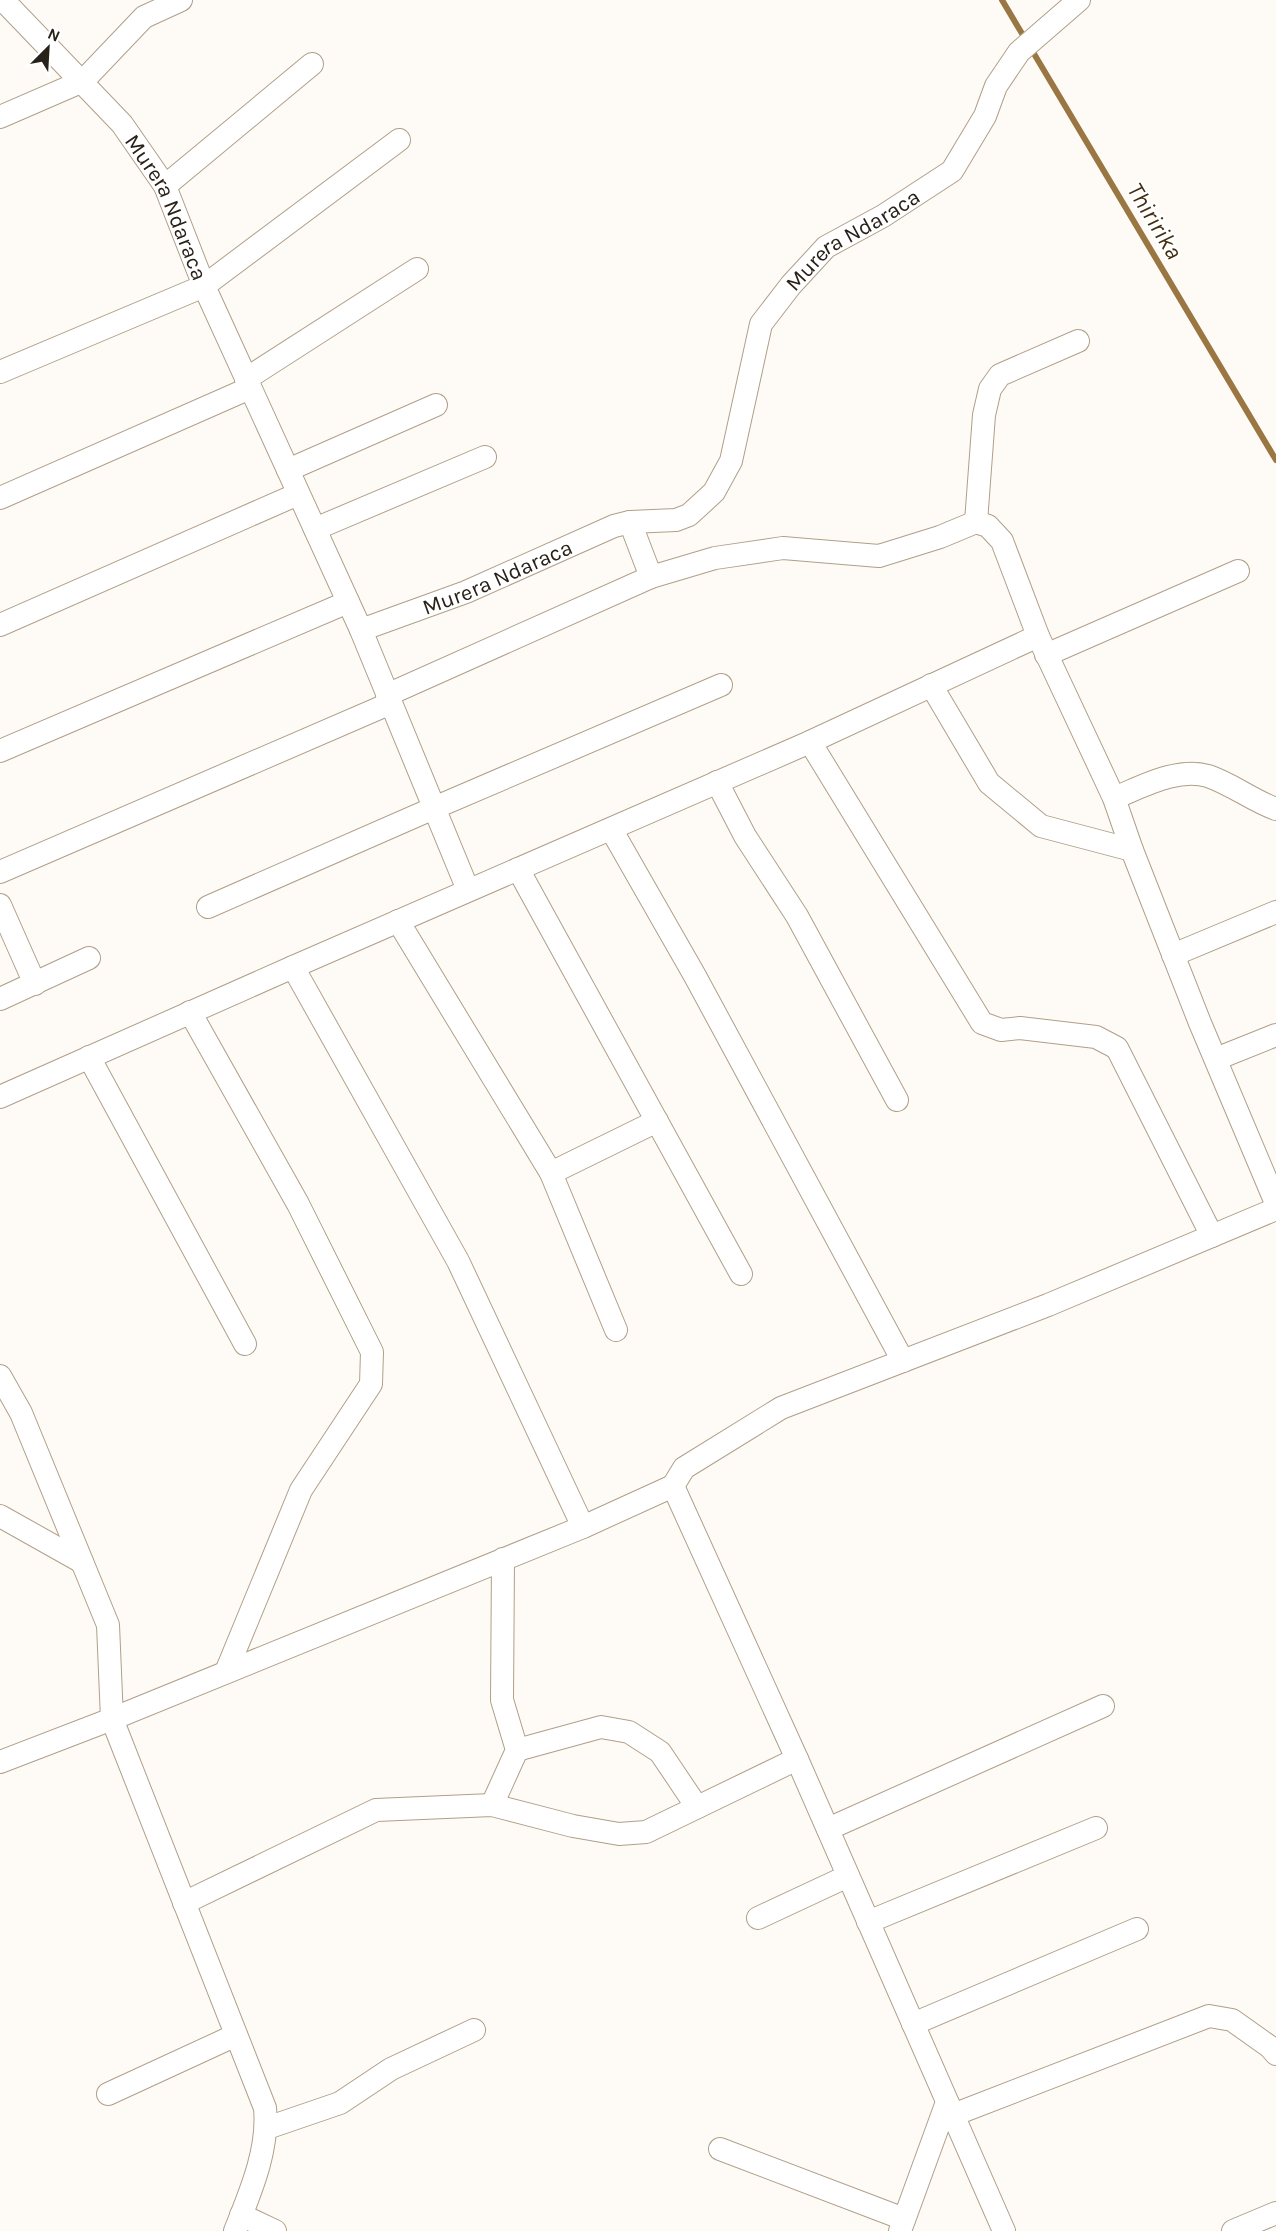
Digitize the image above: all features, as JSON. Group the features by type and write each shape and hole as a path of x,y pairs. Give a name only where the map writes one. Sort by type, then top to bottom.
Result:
{"street":[{"name":"Murera Ndaraca","path":"3,0 122,124 165,186 204,286 361,630 466,592 614,526 630,522 676,520 688,514 714,492 731,461 761,324 791,285 826,247 883,216 951,171 985,116 996,86 1019,52 1079,0"},
{"path":"0,117 83,81 144,16 181,0"},
{"path":"165,186 312,64"},
{"path":"0,372 204,286 399,140"},
{"path":"0,498 248,383 417,269"},
{"path":"976,522 984,415 990,389 1000,375 1078,341"},
{"path":"288,470 436,405"},
{"path":"315,529 485,457"},
{"path":"0,625 298,494"},
{"path":"630,522 651,577"},
{"path":"0,872 389,699 651,577 715,558 783,548 879,556 940,537 976,522 988,526 1002,542 1042,646 1114,798 1173,956 1276,1203"},
{"path":"0,1097 810,742 932,685 1042,646 1238,571"},
{"path":"0,751 348,602"},
{"path":"361,630 468,890"},
{"path":"208,907 721,685"},
{"path":"932,685 989,783 1041,825 1132,850"},
{"path":"810,742 982,1023 1000,1030 1020,1028 1096,1037 1117,1048 1212,1236"},
{"path":"1114,798 1173,776 1190,773 1209,776 1276,809"},
{"path":"717,782 745,836 797,916 897,1100"},
{"path":"611,829 695,976 903,1361"},
{"path":"518,869 741,1274"},
{"path":"0,905 35,984"},
{"path":"1173,956 1276,912"},
{"path":"398,921 551,1173 616,1330"},
{"path":"0,999 89,958"},
{"path":"293,967 458,1261 583,1527"},
{"path":"190,1012 298,1204 372,1352 371,1384 301,1490 226,1672"},
{"path":"1216,1059 1276,1035"},
{"path":"89,1057 244,1344"},
{"path":"551,1173 657,1121"},
{"path":"0,1762 112,1719 583,1527 673,1486 684,1468 781,1408 1048,1305 1276,1209"},
{"path":"0,1376 21,1413 108,1625 112,1719 265,2108 267,2128 257,2169 238,2223 275,2231"},
{"path":"673,1486 797,1759 1004,2231"},
{"path":"0,1516 82,1562"},
{"path":"492,1805 517,1750 502,1700 503,1559"},
{"path":"828,1829 1103,1706"},
{"path":"517,1750 601,1727 629,1732 660,1752 697,1807"},
{"path":"184,1903 376,1810 492,1805 573,1826 619,1834 646,1832 797,1759"},
{"path":"868,1922 1096,1828"},
{"path":"758,1918 848,1876"},
{"path":"913,2024 1137,1929"},
{"path":"720,2149 902,2225 950,2109 1209,2016 1232,2020 1270,2047 1276,2055"},
{"path":"267,2128 340,2103 391,2069 474,2030"},
{"path":"108,2094 236,2035"},
{"path":"1233,2231 1276,2213"}],"waterway":[{"name":"Thiririka","path":"1002,0 1276,460"}]}
